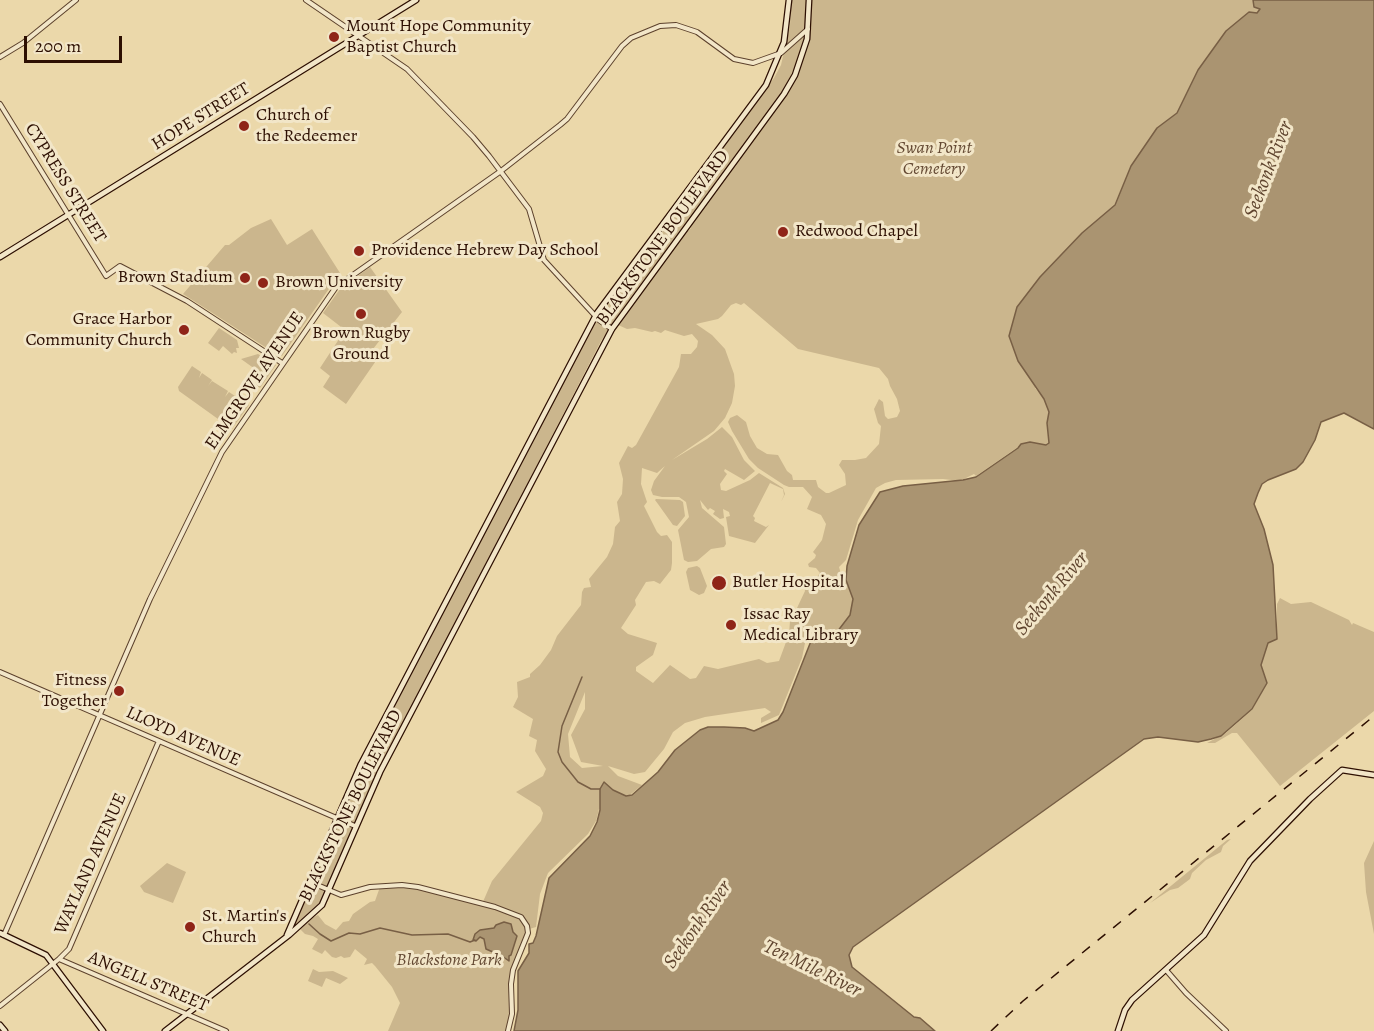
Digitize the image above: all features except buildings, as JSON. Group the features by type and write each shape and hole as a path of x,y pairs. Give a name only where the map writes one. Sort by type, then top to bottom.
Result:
{"main road":[{"name":"HOPE STREET","path":"0,257 416,0"},
{"name":"BLACKSTONE BOULEVARD","path":"285,938 361,764 595,317 761,93 780,54 787,23 789,0"},
{"name":"BLACKSTONE BOULEVARD","path":"285,938 319,910 380,772 612,329 784,94 801,57 808,29 809,0"},
{"path":"1118,1031 1125,1010 1132,1000 1204,935 1254,856 1335,775 1342,770 1374,775"},
{"path":"2,934 39,950 48,957 104,1031"},
{"path":"165,1031 285,938"},
{"path":"0,1025 5,1031"}],"street":[{"path":"0,57 23,43 76,0"},
{"path":"306,0 411,73 489,156 531,213 544,260 595,317 612,329"},
{"name":"ELMGROVE AVENUE","path":"2,934 164,569 222,452 338,284 501,171 567,119 622,46 631,38 668,24 685,27 697,32 734,59 753,63 780,54 808,29"},
{"name":"CYPRESS STREET","path":"0,104 106,276 120,266 187,301 282,363"},
{"name":"LLOYD AVENUE","path":"0,672 356,826"},
{"name":"WAYLAND AVENUE","path":"0,1006 69,949 159,741"},
{"path":"310,882 341,895 370,887 402,885 418,887 495,907 524,920 528,933 513,970 512,1014 508,1031"},
{"name":"ANGELL STREET","path":"59,959 226,1031"},
{"path":"1166,969 1186,993 1226,1031"}],"green space":[{"path":"791,0 806,0 804,41 808,40 810,33 812,0 1255,0 1261,8 1193,80 1177,113 1156,130 1131,166 1035,388 1044,399 1049,412 1047,423 1049,443 1046,445 1029,442 976,476 974,474 960,481 896,480 876,488 858,520 846,560 839,567 854,600 849,629 805,643 802,658 779,715 761,723 761,718 771,712 765,708 705,717 685,723 673,732 664,749 645,772 634,774 608,766 618,776 642,785 597,822 599,809 596,821 588,834 548,873 540,894 536,927 526,930 511,968 510,1019 507,1031 388,1031 400,1003 392,987 375,966 372,963 364,965 367,959 355,949 350,957 336,958 325,950 322,954 312,949 318,939 305,934 299,928 313,915 314,917 318,915 325,924 336,930 343,922 349,921 353,914 375,901 380,887 417,887 482,904 492,881 541,821 543,813 540,807 516,792 543,776 546,769 535,751 537,740 529,736 533,719 513,707 518,697 517,682 530,677 530,674 551,650 557,636 581,605 584,588 591,587 589,579 607,557 613,544 615,527 620,521 617,502 622,494 623,479 619,463 628,446 632,448 636,445 679,367 681,354 691,354 697,347 698,341 692,334 684,336 665,330 661,333 635,328 627,329 616,324 685,230 688,231 691,228 688,225 789,86 800,56 783,91 766,116 631,297 601,341 379,767 320,903 293,930 292,928 374,743 600,314 774,78 781,65 790,26","holes":["736,303 741,305 744,303 798,349 879,368 888,379 900,411 897,417 888,419 885,416 883,402 879,399 874,409 881,426 879,444 866,458 842,460 839,465 845,474 846,485 829,493 818,487 816,480 793,480 778,455 767,454 757,448 746,422 737,415 730,418 728,422 732,431 749,459 758,468 784,485 803,487 812,497 807,509 821,515 826,524 822,540 813,552 816,555 815,558 808,564 820,573 817,577 807,581 804,586 805,591 798,610 790,621 789,634 779,661 767,663 759,659 718,669 704,666 696,678 690,679 670,665 653,683 636,671 636,667 653,655 657,643 628,634 621,628 636,605 635,600 646,582 654,581 660,584 671,570 672,563 672,542 667,535 661,536 657,532 644,506 647,502 641,484 642,468 657,473 665,466 654,481 651,490 653,495 679,497 686,502 689,517 678,530 684,560 688,562 697,561 711,549 724,547 726,544 724,527 702,508 700,500 708,510 710,508 715,511 713,514 720,519 724,518 723,509 729,512 730,516 726,517 729,536 755,543 769,525 766,527 754,521 753,516 770,483 783,489 784,495 781,502 785,494 783,488 759,473 750,480 726,491 721,490 720,484 727,474 725,469 744,480 755,471 744,460 732,437 722,427 672,460 714,431 725,418 732,403 735,386 734,374 725,349 712,335 696,324 718,319 731,305","585,692 585,709 571,735 581,762 603,766 582,768 570,757 568,734"]},
{"name":"Brown Stadium","path":"271,219 287,245 312,229 340,273 282,356 183,294 225,245 229,245 251,228"},
{"path":"370,267 402,312 373,349 380,355 346,404 323,387 330,376 320,368 345,330 323,313 340,289"},
{"path":"219,328 237,340 239,348 236,348 237,353 232,354 223,346 219,351 208,343"},
{"path":"258,354 276,365 260,388 256,385 258,379 253,374 255,369 241,359"},
{"path":"192,366 201,372 199,378 202,373 212,380 208,386 212,381 228,391 225,397 229,392 238,398 235,405 240,399 249,405 232,429 179,391 178,387"},
{"path":"656,499 683,502 685,516 677,526 673,525"},
{"path":"697,566 707,586 704,593 699,595 690,590 686,572 688,568"},
{"path":"1280,598 1291,604 1311,602 1349,620 1352,625 1353,623 1374,632 1374,711 1280,786 1237,733 1232,733 1215,743 1207,743 1226,733 1252,710 1267,683 1261,665 1268,643 1277,638 1277,604"},
{"path":"1231,839 1223,846 1221,852 1206,860 1192,873 1190,879 1150,903 1227,840"},
{"path":"1374,841 1374,934 1366,892 1364,863"},
{"path":"167,863 186,872 173,903 144,892 140,886"},
{"path":"313,969 319,972 333,971 348,978 340,984 326,978 322,987 308,981"}],"water":[{"path":"1253,0 1374,0 1374,429 1344,413 1321,422 1315,440 1303,462 1296,469 1262,484 1258,493 1254,504 1264,529 1273,565 1277,639 1268,643 1261,665 1267,683 1252,709 1221,736 1211,739 1198,742 1158,737 1144,739 853,947 849,955 852,967 935,1031 514,1031 518,1010 518,971 529,953 529,944 533,943 536,936 549,878 590,836 597,822 600,810 600,789 604,782 613,790 626,796 632,795 658,772 675,750 700,730 708,727 724,727 754,731 778,720 811,641 837,632 850,615 853,599 846,580 847,566 859,525 880,492 903,486 976,477 1021,444 1030,442 1046,445 1049,443 1047,423 1049,412 1044,399 1018,361 1009,336 1017,307 1040,277 1082,233 1115,205 1131,166 1157,128 1177,113 1198,70 1226,31 1249,12 1257,13 1260,9 1254,7"},
{"path":"504,922 511,924 517,936 509,961 486,949 484,939 480,937 476,941 473,940 475,934 480,930 494,928"}],"waterway":[{"path":"582,677 562,726 558,752 562,762 578,782 591,789 600,789"},
{"path":"309,924 331,941 349,933 360,934 380,928 412,935 448,934 470,942 475,940"}],"railway":[{"path":"991,1031 1023,1001 1374,716"}],"place":[{"name":"Mount Hope Community Baptist Church","path":"334,37"},
{"name":"Church of the Redeemer","path":"244,126"},
{"name":"Redwood Chapel","path":"783,232"},
{"name":"Providence Hebrew Day School","path":"359,251"},
{"name":"Brown Stadium","path":"245,278"},
{"name":"Brown University","path":"263,283"},
{"name":"Brown Rugby Ground","path":"361,314"},
{"name":"Grace Harbor Community Church","path":"184,330"},
{"name":"Butler Hospital","path":"719,583"},
{"name":"Issac Ray Medical Library","path":"731,625"},
{"name":"Fitness Together","path":"119,691"},
{"name":"St. Martin's Church","path":"190,927"}],"park label":[{"name":"Swan Point Cemetery","path":"934,159"},
{"name":"Blackstone Park","path":"449,961"}],"water label":[{"name":"Seekonk River","path":"1269,170"},
{"name":"Seekonk River","path":"1052,594"},
{"name":"Seekonk River","path":"698,925"},
{"name":"Ten Mile River","path":"812,969"}]}
